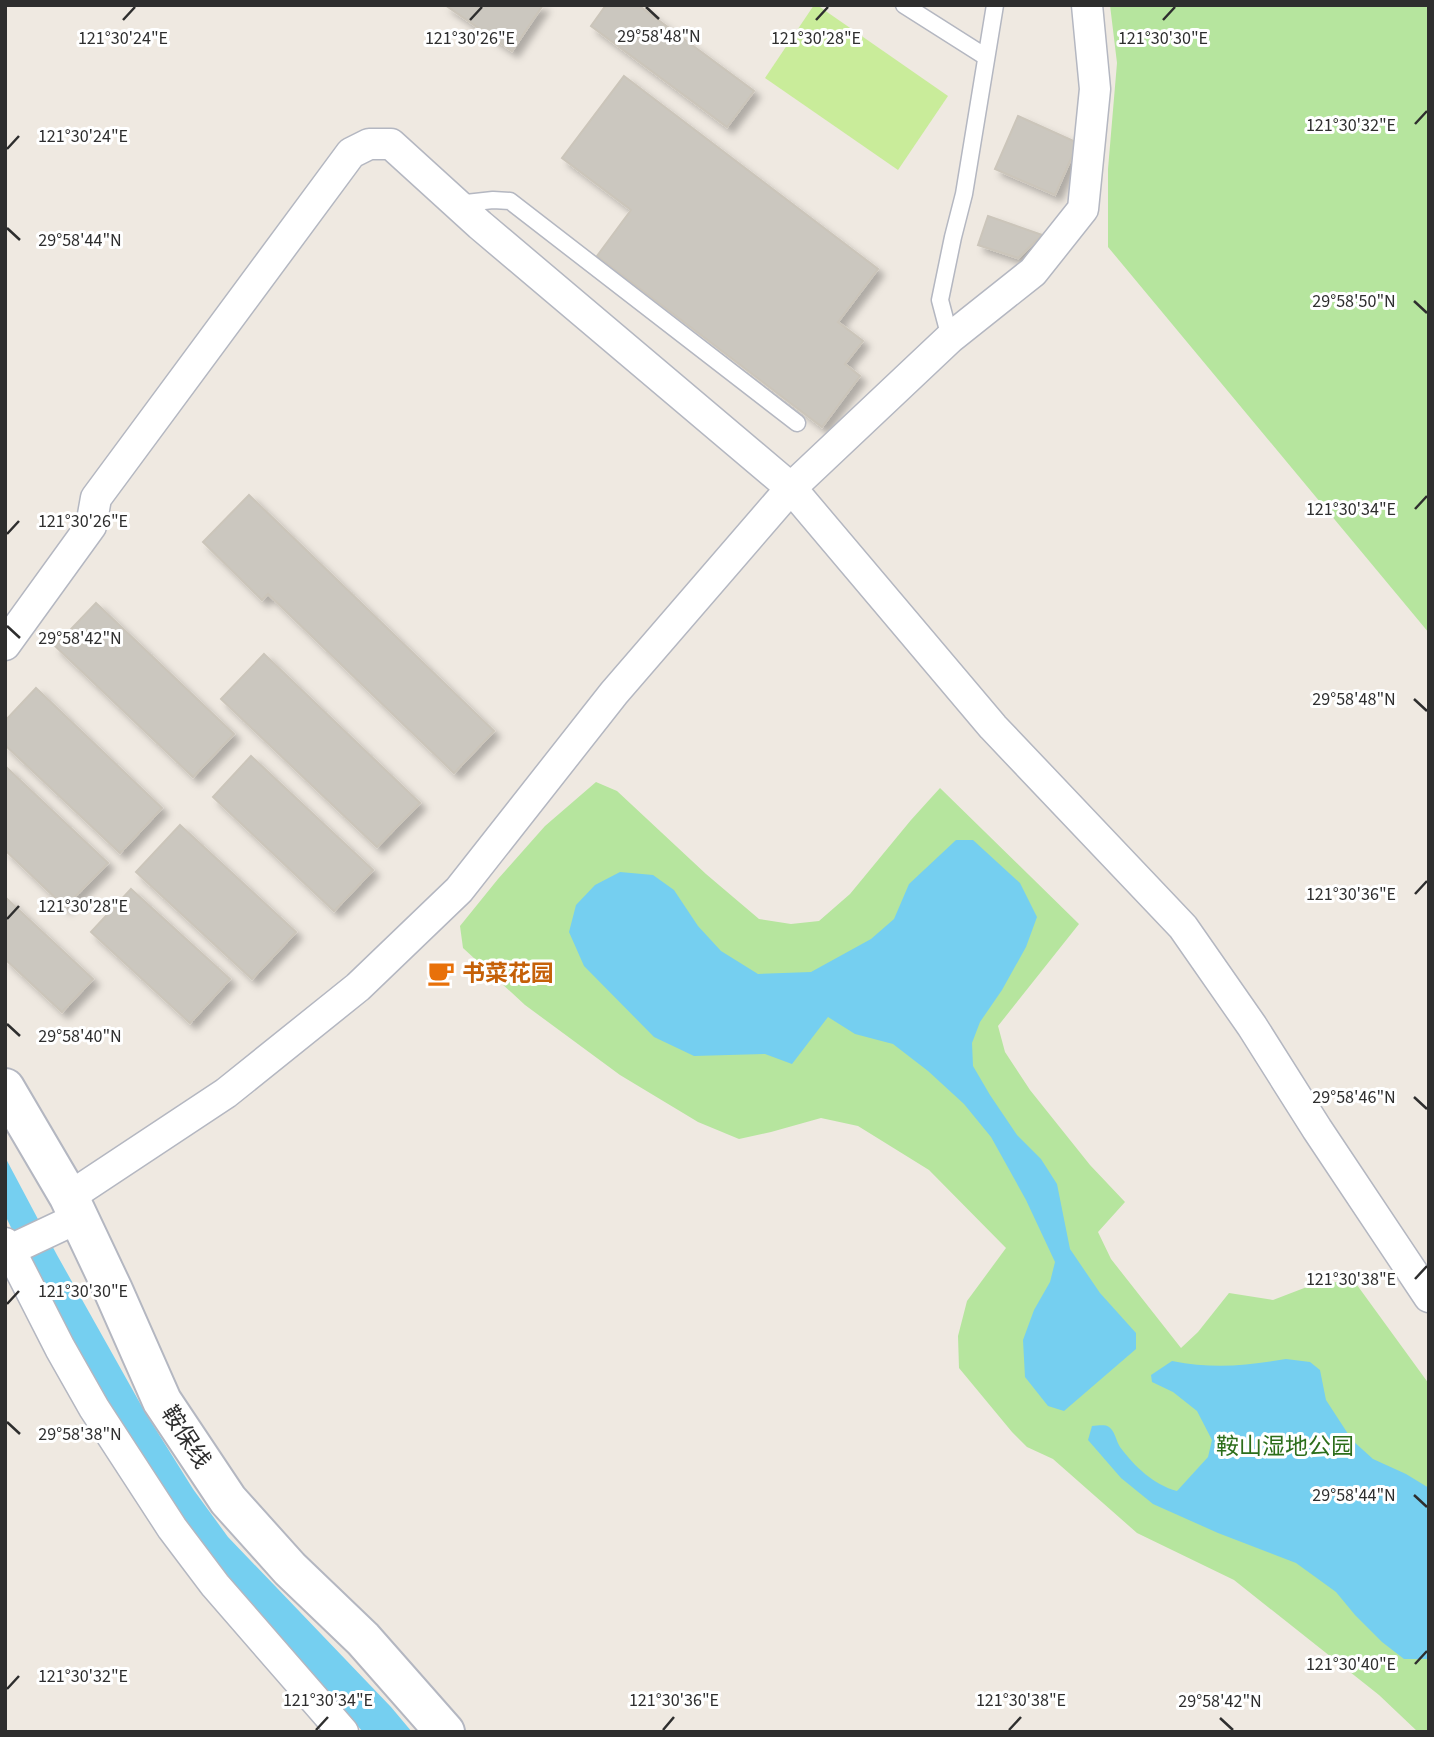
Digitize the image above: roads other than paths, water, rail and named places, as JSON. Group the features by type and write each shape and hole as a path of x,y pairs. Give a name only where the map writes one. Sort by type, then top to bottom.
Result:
{"main road":[{"name":"鞍保线","path":"5,1087 67,1215 113,1290 162,1401 228,1500 290,1569 363,1639 431,1728"}],"street":[{"path":"343,1732 215,1585 172,1528 94,1408 11,1247 67,1215 358,987 459,890 614,693 791,488 950,338 1033,272 1083,209 1095,89 1087,5"},
{"path":"5,645 91,526 96,498 351,153 369,144 391,144 480,225 791,488 993,727 1182,927 1252,1026 1429,1297"}],"lane":[{"path":"904,5 986,57"},
{"path":"950,338 940,300 964,194 995,5"},
{"path":"457,204 510,201 797,424"}],"water":[{"path":"956,840 973,840 1020,883 1037,917 1026,947 980,1022 972,1043 973,1066 1017,1135 1041,1159 1057,1184 1070,1249 1100,1293 1136,1333 1136,1349 1064,1411 1048,1406 1025,1377 1023,1340 1034,1310 1050,1282 1055,1262 1026,1200 991,1137 964,1104 893,1044 855,1034 828,1017 792,1064 765,1054 694,1056 654,1037 584,966 569,932 576,905 595,885 620,872 653,875 674,890 698,926 721,951 758,974 811,972 871,939 894,919 909,884"},
{"path":"5,1157 145,1412 193,1489 228,1537 412,1732 363,1732 242,1598 165,1494 67,1338 5,1215"},
{"path":"1286,1359 1310,1362 1320,1370 1326,1400 1352,1440 1373,1459 1429,1488 1429,1659 1404,1659 1382,1642 1336,1592 1296,1563 1153,1504 1121,1478 1088,1440 1092,1426 1109,1427 1120,1447 1138,1468 1160,1484 1177,1491 1208,1457 1212,1440 1197,1411 1173,1392 1152,1382 1151,1375 1172,1361 1229,1366"}],"place":[{"name":"书菜花园","path":"441,973"}],"park label":[{"name":"鞍山湿地公园","path":"1285,1446"}]}
